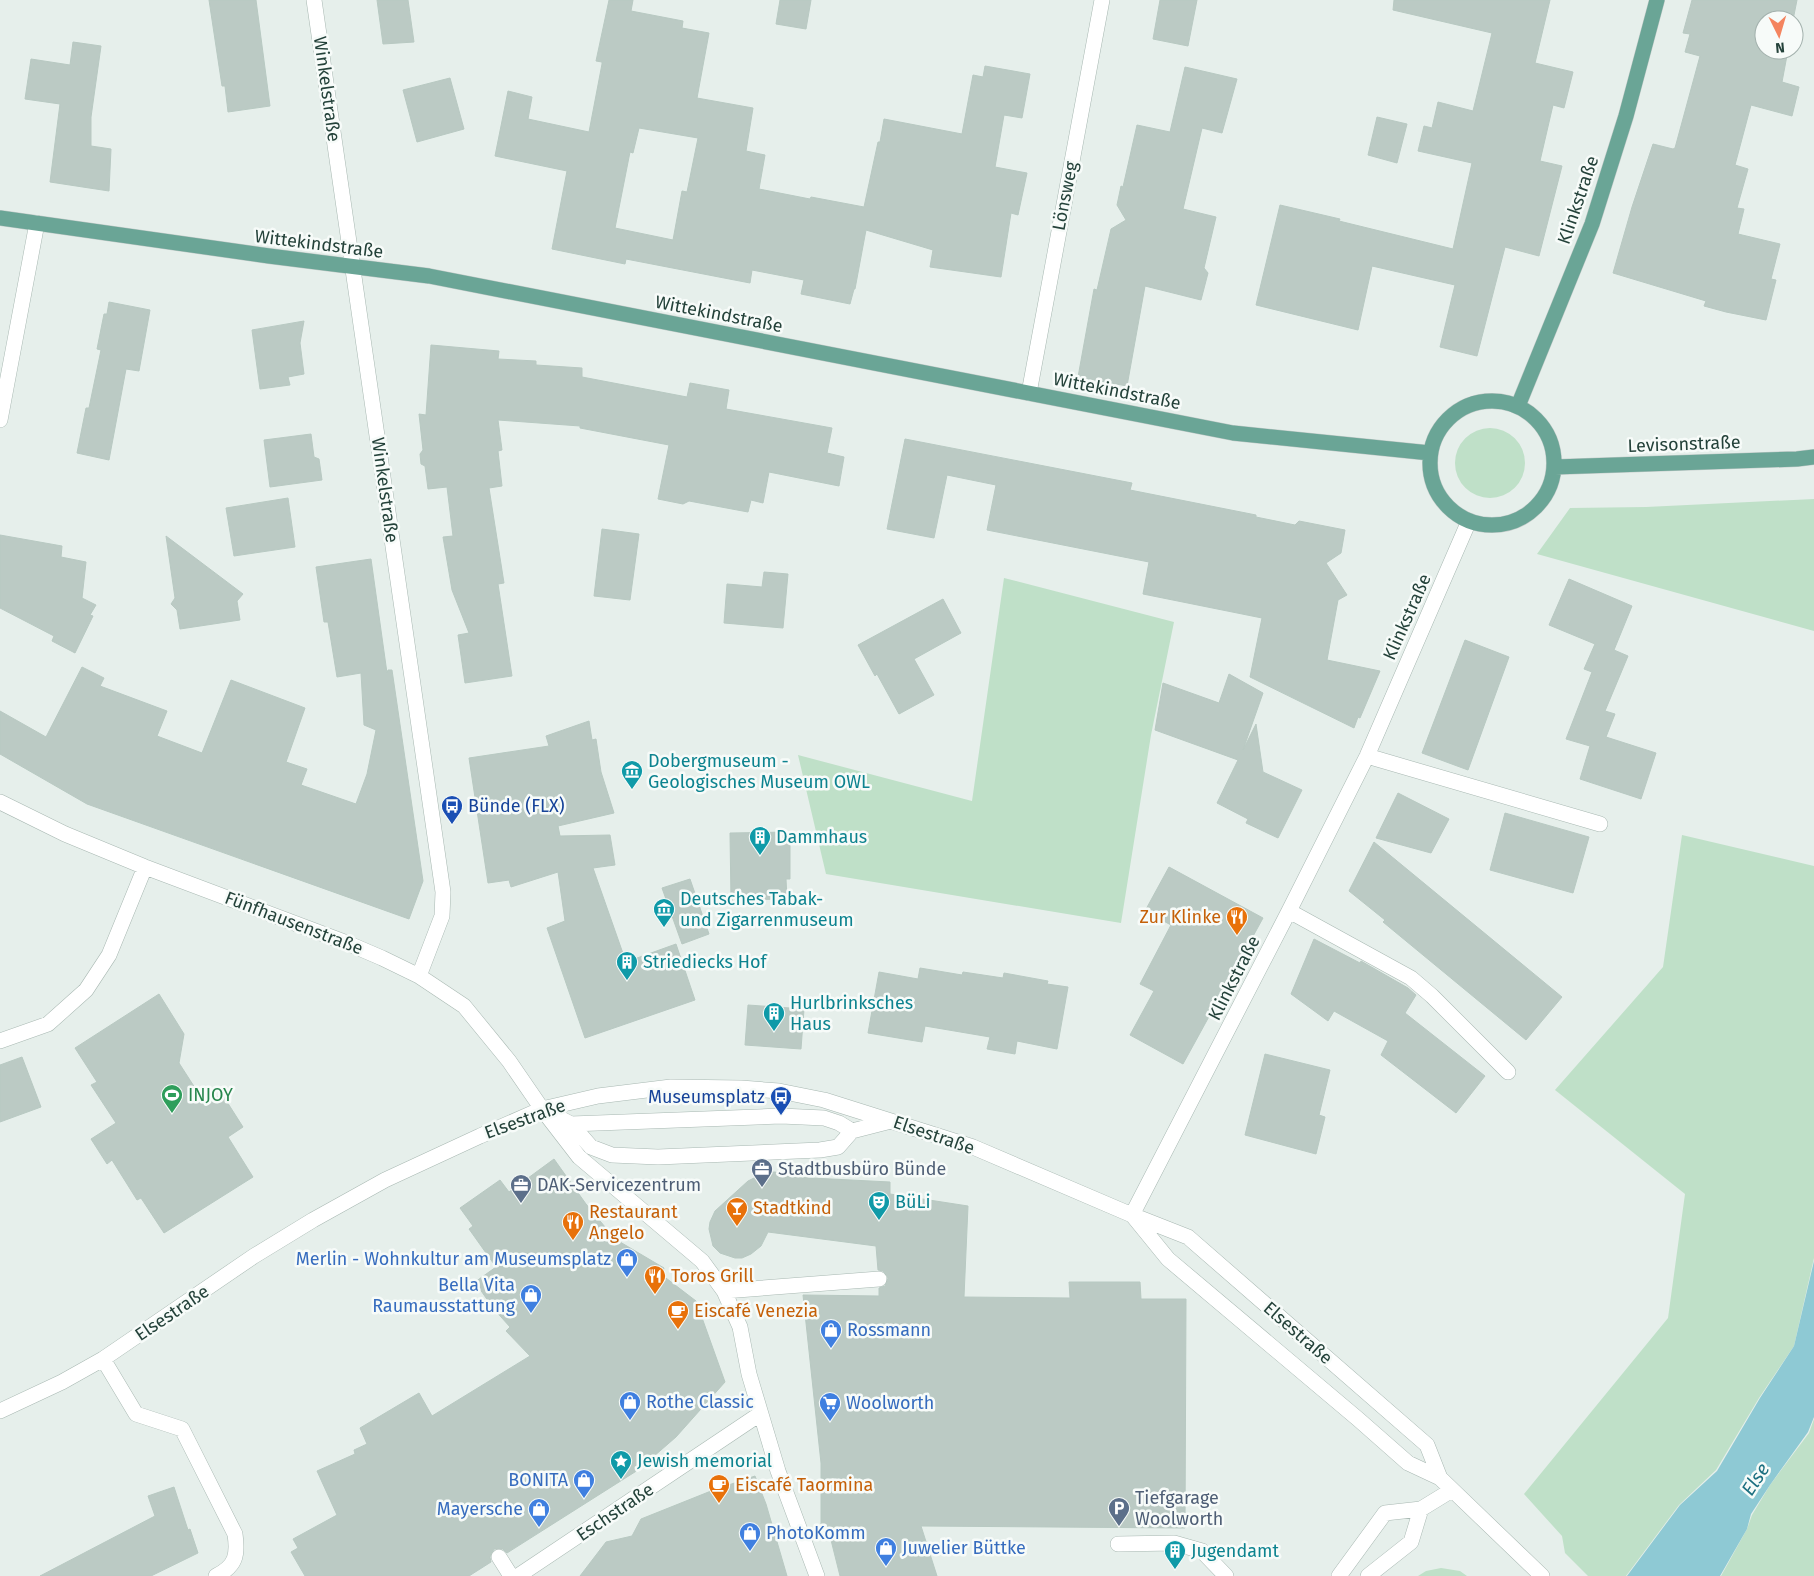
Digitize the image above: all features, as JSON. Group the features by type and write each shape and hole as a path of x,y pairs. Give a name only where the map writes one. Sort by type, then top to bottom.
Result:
{"main road":[{"name":"Klinkstraße","path":"1518,406 1592,224 1626,116 1657,0"},
{"name":"Wittekindstraße","path":"0,218 352,268 429,276 1233,433 1430,453"},
{"path":"1481,400 1500,400 1518,406 1534,416 1546,430 1553,448 1555,466 1551,485 1541,503 1526,516 1508,524 1488,525 1469,521 1451,510 1437,494 1430,474 1430,453 1436,434 1447,418 1462,407 1481,400"},
{"name":"Levisonstraße","path":"1555,466 1797,459 1814,456"}],"street":[{"name":"Winkelstraße","path":"314,0 443,892 442,916 419,976"},
{"name":"Lönsweg","path":"1029,393 1102,0"},
{"path":"0,420 37,223"},
{"name":"Klinkstraße","path":"1132,1215 1289,912 1367,756 1469,521"},
{"path":"1367,756 1600,824"},
{"name":"Fünfhausenstraße","path":"0,802 58,831 347,942 419,976 464,1006 510,1061 542,1109"},
{"path":"0,1041 48,1024 86,990 109,955 146,866"},
{"path":"1289,912 1411,978 1432,996 1508,1072"},
{"name":"Elsestraße","path":"0,1412 62,1382 103,1359 254,1256 313,1220 385,1180 542,1109 598,1096 671,1087 741,1088 779,1091 824,1100 973,1147 1188,1237 1427,1445 1440,1478"},
{"path":"542,1109 570,1124 591,1147 612,1155 658,1157 820,1150 838,1147 852,1131 892,1120"},
{"path":"542,1109 579,1157 702,1261 724,1291 740,1327 760,1414 778,1471 817,1576"},
{"path":"570,1124 781,1116 824,1118 839,1123 852,1131"},
{"name":"Elsestraße","path":"1132,1215 1168,1258 1408,1463 1440,1478 1542,1576"},
{"path":"724,1291 879,1279"},
{"path":"103,1359 136,1414 182,1429 235,1534 237,1548 232,1564 216,1576"},
{"name":"Eschstraße","path":"518,1576 760,1414"},
{"path":"1340,1576 1385,1513 1421,1509 1452,1490"},
{"path":"1368,1576 1411,1542 1421,1509"},
{"path":"1118,1544 1174,1543 1202,1551 1226,1576"},
{"path":"498,1557 511,1576"}],"green space":[{"path":"1497,428 1510,434 1519,443 1523,449 1525,463 1523,477 1515,488 1504,496 1483,498 1476,496 1465,488 1457,477 1455,456 1457,449 1465,438 1476,430"},
{"path":"1814,499 1814,631 1537,554 1570,508 1646,507"},
{"path":"1004,578 1174,622 1151,735 1121,923 826,874 798,755 972,801"},
{"path":"1682,835 1814,866 1814,1258 1794,1346 1759,1398 1716,1470 1679,1505 1626,1576 1588,1576 1565,1553 1562,1536 1524,1494 1668,1318 1685,1194 1555,1090 1663,967"},
{"path":"1814,1419 1814,1576 1721,1576 1747,1529 1752,1515 1770,1485 1809,1433"},
{"path":"1441,1568 1460,1571 1467,1576 1418,1576 1426,1571"}],"water":[{"name":"Else","path":"1814,1261 1814,1417 1808,1432 1751,1514 1747,1529 1720,1576 1627,1576 1680,1505 1717,1471 1760,1398 1794,1346"}],"building":[{"path":"209,0 256,0 270,106 228,112 225,86 222,86"},
{"path":"377,0 408,0 414,42 383,44"},
{"path":"609,0 633,0 631,11 683,21 682,28 709,33 697,98 753,108 746,151 765,155 759,189 864,207 884,119 962,134 973,75 983,77 985,66 1030,74 1022,118 1004,115 995,167 1027,173 1018,215 1011,213 1001,277 930,267 933,250 866,230 855,289 850,304 801,294 804,280 752,270 750,283 626,259 625,264 552,249 567,171 495,156 508,91 532,97 528,119 589,132 602,64 602,62 596,61","holes":["639,128 698,138 687,192 682,191 673,240 615,228 630,152 633,153"]},
{"path":"780,0 811,0 806,29 776,24"},
{"path":"1160,0 1197,0 1188,46 1153,39"},
{"path":"1394,0 1550,0 1535,63 1573,72 1564,108 1553,105 1540,161 1562,166 1539,256 1505,247 1477,356 1440,347 1455,285 1372,266 1358,330 1256,305 1280,205 1453,249 1472,163 1418,151 1424,126 1432,128 1438,102 1473,111 1492,33 1393,10"},
{"path":"1692,0 1797,0 1795,10 1754,10 1754,60 1786,60 1782,82 1799,87 1792,116 1751,105 1735,165 1748,169 1737,208 1744,209 1738,234 1780,244 1771,279 1776,280 1766,320 1704,306 1706,301 1613,273 1653,144 1675,148 1700,56 1685,52 1690,34 1683,33"},
{"path":"73,42 101,46 91,117 91,146 111,149 109,191 50,182 60,104 25,99 31,59 70,65"},
{"path":"1185,67 1237,79 1222,133 1202,128 1183,209 1216,217 1204,268 1208,273 1201,300 1145,286 1127,386 1078,377 1094,289 1097,290 1111,229 1126,220 1117,205 1137,125 1170,132"},
{"path":"450,78 464,129 417,142 403,90"},
{"path":"1377,117 1407,124 1397,163 1368,155"},
{"path":"109,302 150,310 139,371 126,369 109,460 77,453 86,408 89,408 101,350 97,349 104,314 107,314"},
{"path":"304,321 300,343 304,374 288,377 290,385 260,389 252,330"},
{"path":"431,345 499,351 498,359 536,361 536,365 582,368 582,377 687,397 690,383 729,390 726,409 832,428 827,453 844,457 839,486 769,472 763,503 751,500 748,512 689,501 683,504 658,499 669,445 580,428 580,426 498,420 502,450 498,451 502,486 489,488 504,583 498,584 512,676 465,683 458,635 469,633 452,590 443,537 453,536 447,487 428,489 425,466 421,464 420,454 423,450 419,414 426,415"},
{"path":"311,434 314,457 319,459 322,480 270,487 264,440"},
{"path":"905,439 1132,483 1130,490 1256,515 1256,517 1295,525 1299,521 1345,530 1341,553 1326,563 1347,595 1338,600 1327,660 1380,671 1354,728 1250,677 1262,618 1143,594 1149,562 987,530 996,485 947,475 934,538 887,529"},
{"path":"288,498 295,547 234,556 226,508"},
{"path":"602,529 639,534 630,600 594,596"},
{"path":"0,535 62,546 61,557 86,562 82,598 96,605 90,615 93,616 75,653 52,641 54,636 0,608"},
{"path":"166,536 243,594 237,601 240,620 180,629 177,610 171,604 175,598"},
{"path":"371,559 387,673 388,670 392,670 423,881 409,919 87,804 0,754 0,711 46,737 82,667 104,678 100,686 167,711 157,736 202,753 231,680 305,708 286,762 307,769 301,785 356,804 367,774 376,730 364,725 361,673 337,677 328,622 324,622 316,567"},
{"path":"764,572 788,574 783,628 724,623 727,584 762,587"},
{"path":"1569,579 1632,606 1614,650 1628,656 1605,711 1615,714 1606,737 1656,753 1641,799 1580,779 1590,746 1566,739 1592,672 1584,669 1595,644 1549,625"},
{"path":"943,599 961,633 914,659 934,695 899,714 877,674 875,676 858,645"},
{"path":"1465,640 1509,657 1468,770 1422,753"},
{"path":"1229,674 1263,693 1243,750 1256,724 1263,772 1302,790 1278,838 1246,823 1248,819 1217,803 1238,760 1155,730 1163,683 1219,703"},
{"name":"Dobergmuseum - Geologisches Museum OWL","path":"589,721 592,740 596,739 601,772 614,813 558,826 560,836 610,835 615,865 593,868 626,962 676,944 695,1000 585,1038 547,928 565,921 558,872 511,887 509,880 488,883 469,758 549,746 546,736"},
{"path":"1398,793 1449,819 1431,853 1376,838"},
{"path":"1505,813 1589,837 1573,893 1490,870"},
{"name":"Dammhaus","path":"790,832 790,879 786,879 787,899 731,900 730,833"},
{"path":"1374,842 1562,997 1526,1040 1383,922 1385,920 1349,891"},
{"path":"1169,867 1263,918 1183,1064 1130,1035 1154,991 1140,984 1171,925 1145,911"},
{"path":"690,879 709,934 682,944 662,888"},
{"path":"1314,939 1360,963 1361,961 1408,988 1416,995 1405,1013 1485,1076 1456,1113 1381,1055 1388,1041 1334,1011 1328,1021 1291,994"},
{"path":"920,968 962,975 963,972 1003,978 1004,973 1048,981 1047,984 1068,987 1057,1049 1017,1041 1015,1054 987,1049 990,1037 925,1026 922,1042 868,1033 879,972 918,979"},
{"name":"INJOY","path":"159,994 184,1034 179,1063 206,1105 222,1094 243,1127 228,1137 253,1177 164,1233 141,1198 137,1200 112,1160 107,1164 91,1139 116,1123 91,1085 97,1082 75,1048"},
{"name":"Hurlbrinksches Haus","path":"748,1005 804,1009 801,1049 745,1045"},
{"path":"1265,1054 1330,1070 1319,1115 1325,1117 1316,1154 1245,1135"},
{"path":"22,1057 41,1107 0,1122 0,1065"},
{"path":"554,1159 586,1204 615,1239 664,1268 662,1275 696,1301 725,1382 676,1437 638,1470 507,1553 503,1549 494,1549 490,1557 491,1562 469,1576 305,1576 291,1552 298,1548 293,1539 337,1515 317,1471 355,1454 354,1450 367,1444 360,1428 419,1393 432,1416 530,1356 506,1331 510,1327 493,1308 475,1282 496,1267 469,1229 473,1226 460,1208 500,1180 509,1192"},
{"path":"775,1172 792,1177 890,1182 890,1194 968,1206 964,1297 1070,1298 1069,1282 1140,1282 1141,1299 1186,1299 1185,1528 921,1526 937,1576 840,1576 827,1524 821,1524 821,1463 803,1295 879,1296 879,1288 885,1286 888,1278 883,1271 878,1270 876,1246 768,1232 761,1246 742,1258 735,1258 720,1253 713,1246 709,1229 715,1211 748,1181 764,1173"},
{"path":"755,1476 766,1504 787,1576 580,1576 606,1542 632,1536 641,1519"},
{"path":"174,1487 188,1530 190,1529 198,1553 151,1576 40,1576 155,1516 148,1496"}],"place":[{"name":"Dobergmuseum - Geologisches Museum OWL","path":"632,790"},
{"name":"Bünde (FLX)","path":"452,825"},
{"name":"Dammhaus","path":"760,856"},
{"name":"Deutsches Tabak- und Zigarrenmuseum","path":"664,928"},
{"name":"Zur Klinke","path":"1237,936"},
{"name":"Striediecks Hof","path":"627,981"},
{"name":"Hurlbrinksches Haus","path":"774,1032"},
{"name":"INJOY","path":"172,1114"},
{"name":"Museumsplatz","path":"781,1116"},
{"name":"Stadtbusbüro Bünde","path":"762,1188"},
{"name":"DAK-Servicezentrum","path":"521,1204"},
{"name":"BüLi","path":"879,1221"},
{"name":"Stadtkind","path":"737,1227"},
{"name":"Restaurant Angelo","path":"573,1241"},
{"name":"Merlin - Wohnkultur am Museumsplatz","path":"627,1278"},
{"name":"Toros Grill","path":"655,1295"},
{"name":"Bella Vita Raumausstattung","path":"531,1314"},
{"name":"Eiscafé Venezia","path":"678,1330"},
{"name":"Rossmann","path":"831,1349"},
{"name":"Rothe Classic","path":"630,1421"},
{"name":"Woolworth","path":"830,1422"},
{"name":"Jewish memorial","path":"621,1480"},
{"name":"BONITA","path":"584,1499"},
{"name":"Eiscafé Taormina","path":"719,1504"},
{"name":"Tiefgarage Woolworth","path":"1119,1527"},
{"name":"Mayersche","path":"539,1528"},
{"name":"PhotoKomm","path":"750,1552"},
{"name":"Juwelier Büttke","path":"886,1567"},
{"name":"Jugendamt","path":"1175,1570"}]}
